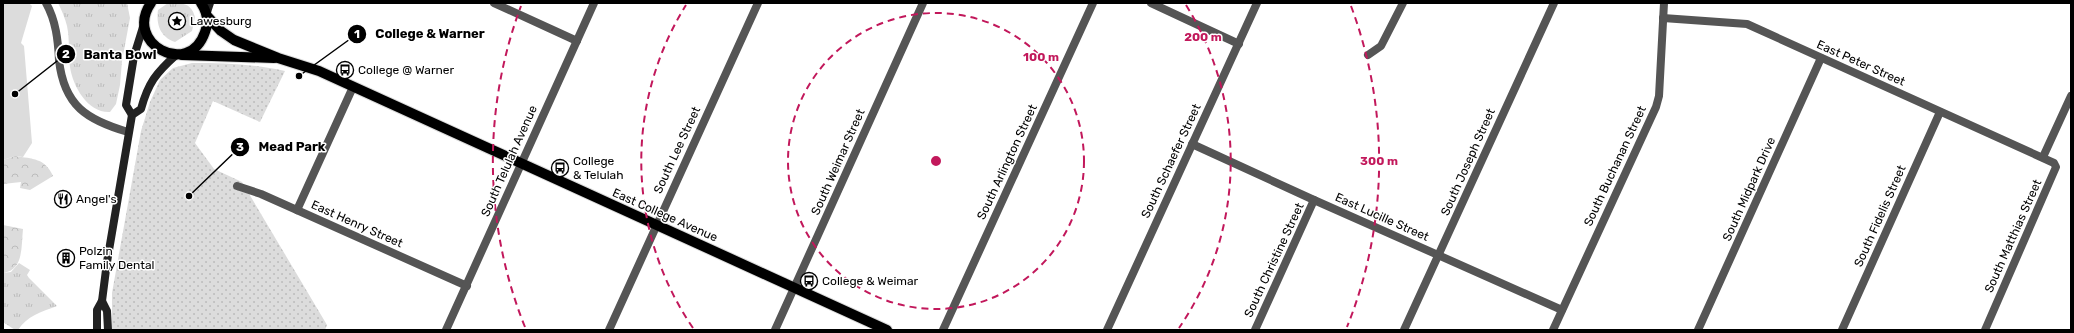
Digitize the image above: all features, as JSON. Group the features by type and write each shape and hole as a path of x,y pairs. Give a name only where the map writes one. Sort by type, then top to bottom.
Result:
{"main road":[{"path":"142,3 144,19"},
{"path":"144,19 151,3"},
{"name":"East College Avenue","path":"201,3 227,36 278,58 319,71 520,164 887,330"},
{"path":"179,55 201,41 206,29 208,10"},
{"name":"East College Avenue","path":"144,19 149,39 158,49 166,53 179,55 278,58"}],"street":[{"path":"46,3 55,23 61,71 70,96 79,108 90,117 107,126 128,132"},
{"path":"494,3 577,41"},
{"name":"South Telulah Avenue","path":"446,330 594,3"},
{"name":"South Lee Street","path":"609,330 758,3"},
{"name":"South Weimar Street","path":"775,330 923,3"},
{"name":"South Arlington Street","path":"943,330 1093,3"},
{"path":"1151,3 1239,44"},
{"name":"South Schaefer Street","path":"1107,330 1257,3"},
{"path":"1368,55 1381,46 1403,3"},
{"name":"South Joseph Street","path":"1404,330 1554,3"},
{"name":"South Buchanan Street","path":"1553,330 1656,107 1659,96 1664,3"},
{"name":"East Peter Street","path":"1663,18 1747,24 2043,157"},
{"path":"97,330 97,310 102,301 132,114 126,105 134,56 144,19"},
{"path":"132,114 141,109 147,89 157,72 179,55"},
{"name":"South Midpark Drive","path":"1698,330 1821,58"},
{"path":"297,210 353,87"},
{"path":"2043,157 2071,96"},
{"name":"South Fidelis Street","path":"1842,330 1940,112"},
{"name":"East Lucille Street","path":"1192,144 1562,310"},
{"name":"South Matthias Street","path":"1985,330 2056,167 2051,160 2043,157"},
{"name":"East Henry Street","path":"238,186 297,210 467,286"},
{"name":"South Christine Street","path":"1255,330 1314,200"},
{"path":"102,301 107,310 108,330"}],"green space":[{"path":"3,3 29,3 32,6 21,43 24,46 32,143 23,157 15,156 3,160"},
{"path":"58,3 127,3 130,18 122,61 120,85 116,104 110,112 102,111 88,103 74,83 70,67 67,26"},
{"path":"168,3 185,4 191,8 195,17 192,31 175,42 166,37 160,29 158,20 158,10"},
{"path":"192,63 239,64 285,71 260,122 213,101 195,143 214,169 242,182 327,325 325,330 112,330 112,293 141,131 150,102 160,80 173,68"},
{"path":"15,156 38,160 50,170 53,176 30,190 20,188 21,182 3,184 3,160"},
{"path":"3,225 23,229 18,263 10,271 3,273"},
{"path":"19,263 30,270 27,275 29,278 57,306 35,315 26,321 18,330 15,330 3,322 3,273 11,272"}],"place":[{"name":"Lawesburg","path":"177,21"},
{"name":"College @ Warner","path":"345,70"},
{"name":"College & Warner","path":"299,76"},
{"name":"Banta Bowl","path":"15,94"},
{"name":"College & Telulah","path":"560,168"},
{"name":"Mead Park","path":"189,196"},
{"name":"Angel's","path":"63,199"},
{"name":"Polzin Family Dental","path":"66,258"},
{"name":"College & Weimar","path":"809,281"}]}
